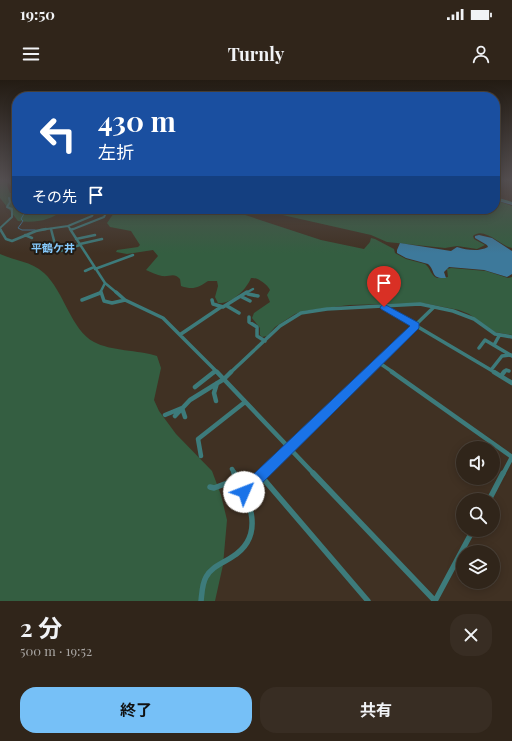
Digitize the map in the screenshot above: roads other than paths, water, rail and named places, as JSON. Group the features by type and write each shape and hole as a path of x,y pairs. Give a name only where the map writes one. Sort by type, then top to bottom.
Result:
{"street":[{"path":"12,214 12,216 0,229 10,241 39,230 68,226 92,214"},
{"path":"71,230 104,217 106,214"},
{"path":"68,226 105,283 125,300 163,318 181,334 435,601 469,537"},
{"path":"51,229 58,252"},
{"path":"76,239 95,235"},
{"path":"25,236 32,238"},
{"path":"54,255 58,252 103,238"},
{"path":"85,271 133,255"},
{"path":"82,300 100,293 105,283"},
{"path":"181,334 221,307 227,306 248,294 253,289"},
{"path":"100,293 102,299 106,302 125,300"},
{"path":"248,294 258,296"},
{"path":"242,297 250,301"},
{"path":"212,300 213,304 221,307"},
{"path":"175,416 190,400 224,379 280,326 301,313 327,309 384,307 416,304 454,311 474,319 499,336 512,337"},
{"path":"227,306 239,313"},
{"path":"384,307 512,383"},
{"path":"244,492 434,307"},
{"path":"248,318 249,322 257,327 257,336 265,341"},
{"path":"494,345 499,336"},
{"path":"479,348 485,340 512,355"},
{"path":"491,370 502,356 512,355"},
{"path":"378,362 512,457 493,493"},
{"path":"501,376 506,370 509,371"},
{"path":"195,387 216,372"},
{"path":"216,401 214,394 217,384"},
{"path":"201,456 198,439 245,402"},
{"path":"165,415 182,408"},
{"path":"182,408 185,417"},
{"path":"202,601 204,584 212,568 240,550 247,544 250,537 253,522 244,492 232,469"},
{"path":"261,476 368,601"},
{"path":"210,488 214,488 238,479"}],"water":[{"path":"479,235 492,238 512,251 512,274 507,277 484,270 449,267 444,272 446,278 441,278 435,276 428,264 406,258 397,253 400,243 451,251 457,247 480,250 488,247 475,238 475,236"}],"waterway":[{"path":"24,214 21,219 23,221 18,228 22,230 35,230"}],"district":[{"name":"平鶴ケ井","path":"53,248"}]}
